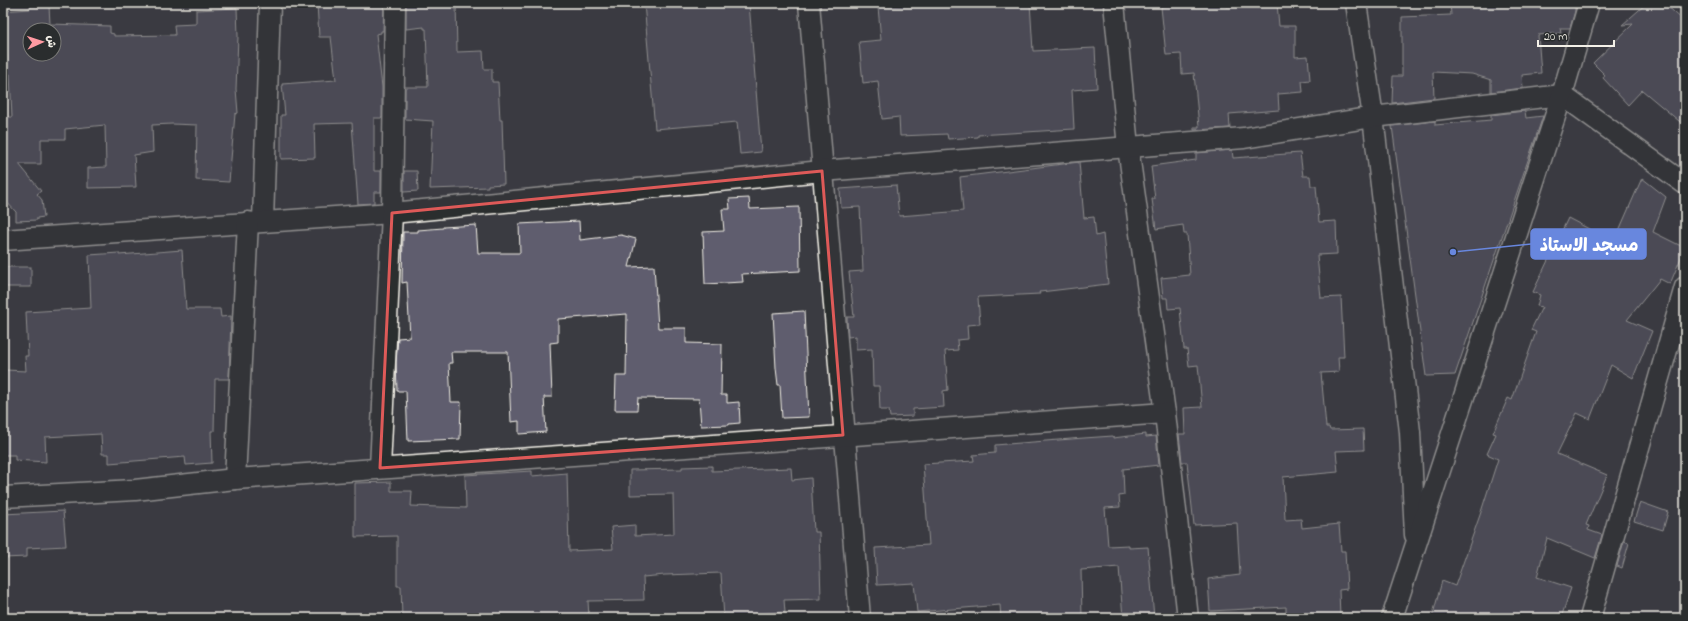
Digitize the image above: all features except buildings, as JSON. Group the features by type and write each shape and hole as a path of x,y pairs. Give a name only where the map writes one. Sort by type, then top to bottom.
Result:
{"street":[{"path":"235,479 256,221 270,3"},
{"path":"380,468 392,213 395,3"},
{"path":"809,3 843,435 860,618"},
{"path":"1114,3 1128,147 1165,413 1188,618"},
{"path":"1356,3 1373,117 1410,432 1416,547"},
{"path":"1392,618 1562,95 1589,3"},
{"path":"3,240 256,221 392,213 822,171 1244,138 1373,117 1562,95 1685,184"},
{"path":"1590,618 1685,287"},
{"path":"3,497 135,490 235,479 380,468 1165,413"}],"highlighted area":[{"path":"822,171 843,435 380,468 392,213"}],"place":[{"name":"مسجد الاستاذ","path":"1453,252"}]}
